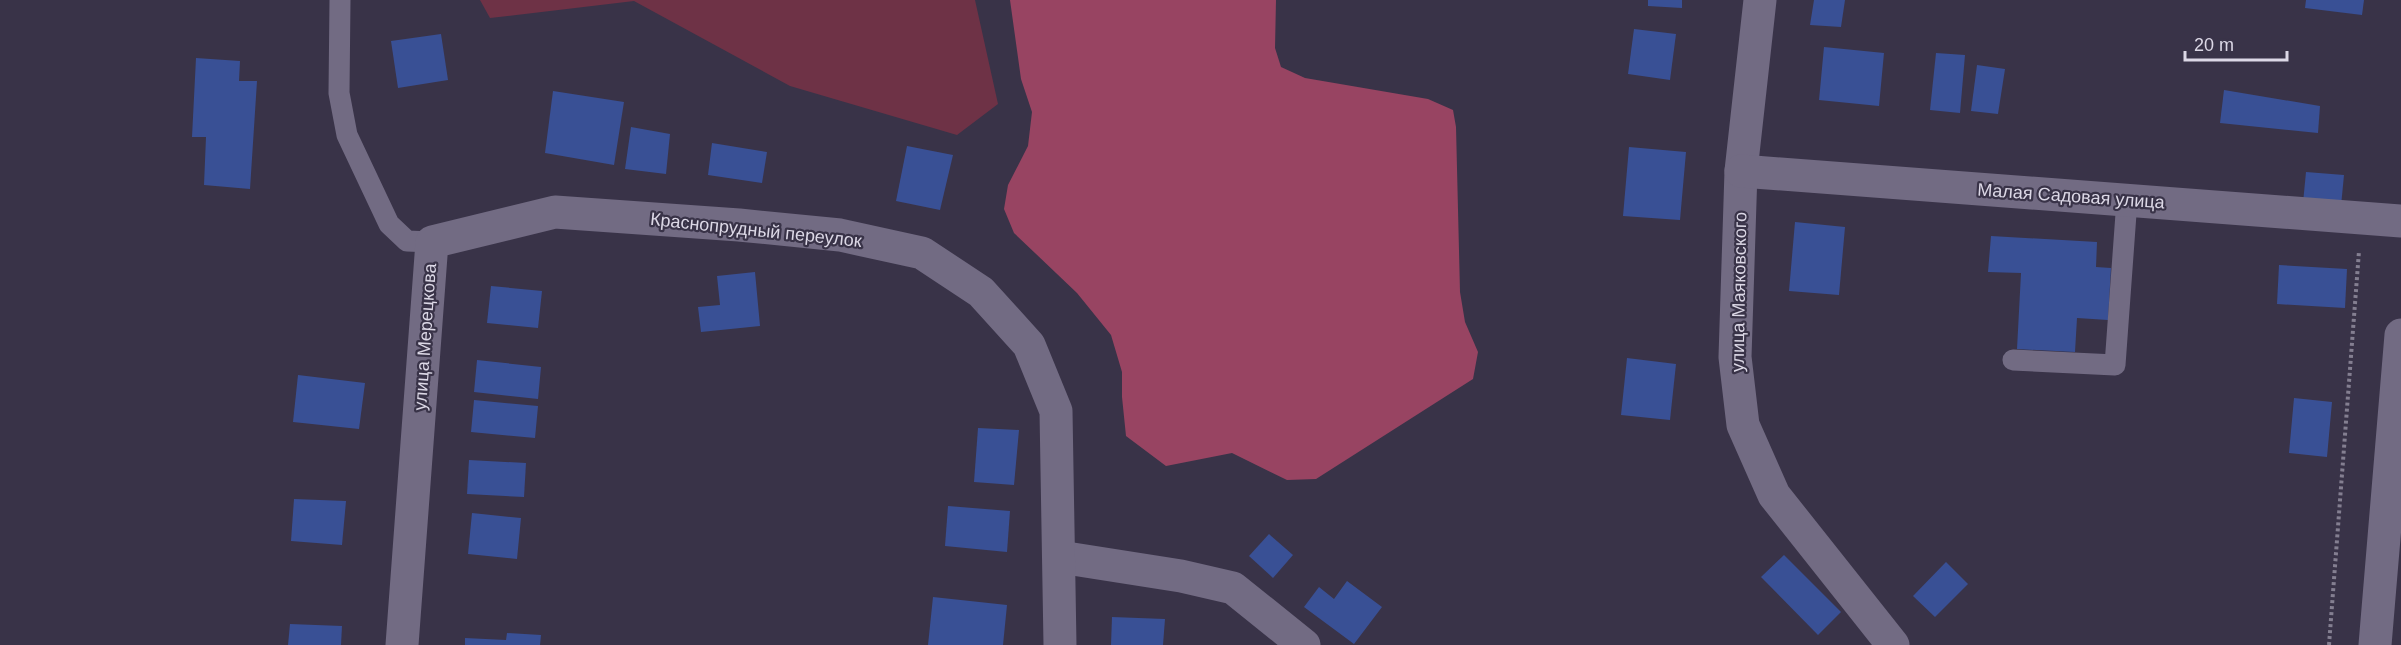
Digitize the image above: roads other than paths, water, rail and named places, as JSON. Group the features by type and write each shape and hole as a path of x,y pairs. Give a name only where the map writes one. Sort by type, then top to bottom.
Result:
{"street":[{"name":"улица Маяковского","path":"1760,0 1741,171 1735,357 1743,425 1774,495 1893,645"},
{"name":"Малая Садовая улица","path":"1741,171 2401,220"},
{"name":"Краснопрудный переулок","path":"432,242 555,212 739,225 840,235 922,254 981,292 1029,345 1056,411 1060,645"},
{"name":"улица Мерецкова","path":"402,645 432,242"},
{"path":"2375,645 2401,335"},
{"path":"1060,557 1181,576 1233,588 1304,645"}],"lane":[{"name":"улица Мерецкова","path":"340,0 339,93 347,135 389,224 407,241 432,242"},
{"path":"2013,360 2115,364 2127,200"}]}
